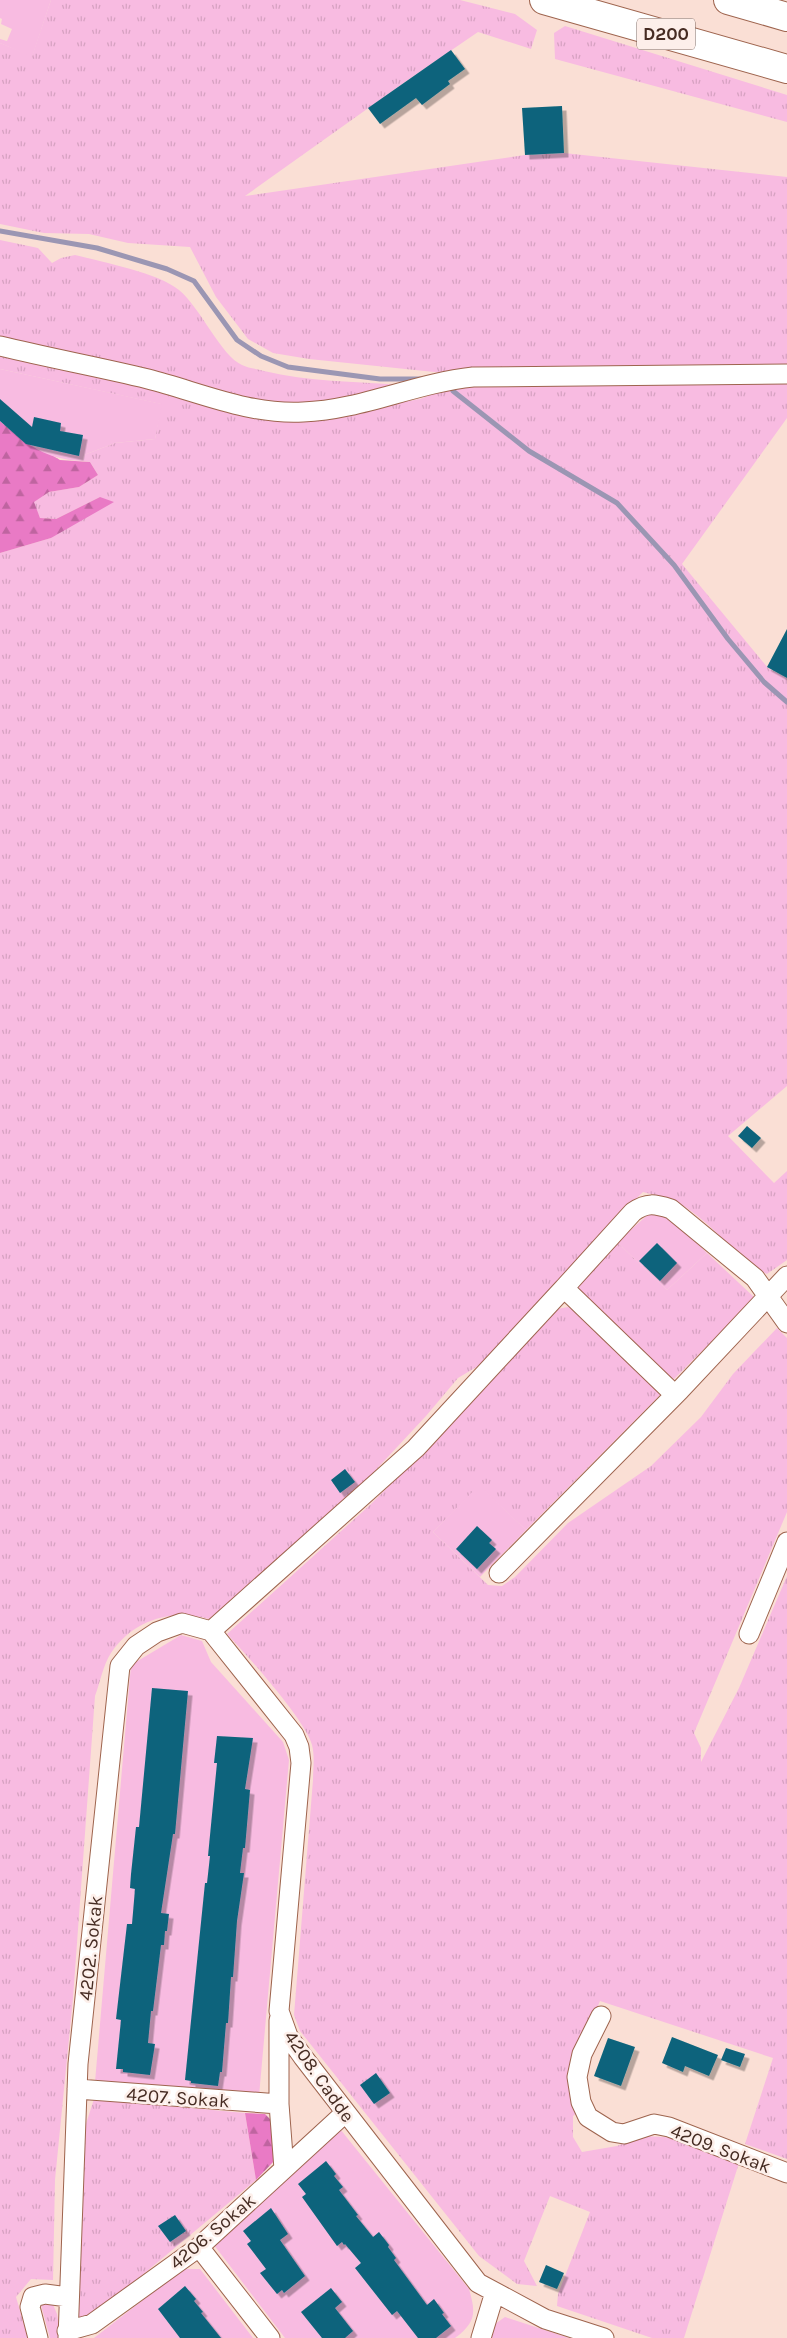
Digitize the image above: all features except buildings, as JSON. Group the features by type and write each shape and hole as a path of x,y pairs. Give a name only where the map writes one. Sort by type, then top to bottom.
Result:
{"highway":[{"name":"D200","path":"544,0 787,69"},
{"path":"728,0 787,17"}],"street":[{"path":"0,346 147,379 261,411 282,413 318,411 340,407 442,381 473,377 787,374"},
{"path":"211,1631 416,1448 633,1212 642,1206 654,1203 671,1209 755,1278 787,1323"},
{"path":"499,1573 675,1395 787,1276"},
{"path":"564,1288 675,1395"},
{"path":"749,1634 787,1542"},
{"name":"4202. Sokak","path":"67,2335 77,2089 120,1666 136,1646 157,1632 182,1623 211,1631"},
{"name":"4208. Cadde","path":"211,1631 294,1735 299,1747 301,1763 279,2011 288,2036 478,2283 545,2319 604,2338"},
{"path":"279,2011 279,2104 284,2169"},
{"name":"4209. Sokak","path":"601,2016 582,2054 577,2077 581,2102 588,2117 612,2132 624,2134 654,2124 669,2127 787,2173"},
{"name":"4207. Sokak","path":"77,2089 279,2104"},
{"name":"4206. Sokak","path":"67,2335 92,2324 199,2247 346,2113"},
{"path":"199,2247 270,2338"},
{"path":"481,2338 495,2292"},
{"path":"38,2338 30,2308 33,2297 45,2294 68,2297"}],"green space":[{"path":"0,0 51,0 32,57 0,43 0,39 7,41 12,29 1,24"},
{"path":"51,0 460,0 515,14 537,30 531,49 478,32 245,196 525,155 564,153 787,177 787,371 444,373 309,359 273,353 248,339 216,297 190,247 128,243 89,234 44,233 0,224 0,43 32,56"},
{"path":"565,26 787,95 787,122 555,59 554,33"},
{"path":"0,240 38,248 52,263 61,258 75,255 144,273 170,284 187,298 226,352 244,366 297,377 400,385 352,402 276,408 0,342"},
{"path":"0,350 293,422 420,399 455,386 787,383 787,418 682,564 768,668 787,678 787,1086 728,1136 774,1183 787,1171 787,1260 767,1274 745,1259 691,1211 671,1200 643,1192 605,1229 483,1363 458,1378 426,1416 344,1504 209,1619 181,1615 155,1620 131,1632 120,1641 111,1653 95,1696 73,1998 55,2180 53,2280 31,2279 16,2297 28,2338 0,2338 0,553 51,538 100,497 56,519 40,518 33,502 49,492 79,487 98,475 90,462 82,461 84,455 115,443 155,439 161,404 0,369"},
{"path":"0,369 162,404 155,439 115,443 84,455 82,461 69,460 47,454 28,444 0,421"},
{"path":"0,421 14,433 60,460 90,462 98,475 79,487 49,492 34,502 40,518 56,519 100,497 114,502 51,538 0,553"},
{"path":"663,1210 707,1253 667,1290 617,1242 651,1212"},
{"path":"617,1242 667,1290 707,1253 755,1298 674,1379 659,1370 574,1285"},
{"path":"568,1307 586,1318 661,1394 526,1530 479,1486 433,1532 488,1585 502,1586 515,1577 568,1523 651,1466 701,1417 733,1374 777,1328 787,1338 787,1512 694,1733 701,1748 701,1762 739,1688 787,1576 787,2159 745,2144 773,2058 600,2001 573,2064 579,2111 573,2116 573,2137 582,2152 617,2146 642,2136 665,2137 690,2142 739,2163 684,2338 652,2338 557,2306 558,2294 590,2212 550,2196 524,2261 537,2286 517,2284 479,2256 300,2031 294,2015 313,1780 313,1749 299,1720 261,1672 227,1634 370,1505 429,1446 557,1309"},
{"path":"479,1485 526,1530 480,1577 433,1532"},
{"path":"181,1635 202,1641 211,1662 283,1742 289,1760 259,2096 95,2082 131,1665"},
{"path":"94,2099 245,2113 256,2180 116,2297 77,2322 84,2130"},
{"path":"245,2113 265,2114 271,2120 274,2161 256,2180"},
{"path":"340,2129 469,2289 473,2305 471,2322 455,2338 285,2338 214,2245"},
{"path":"183,2269 200,2269 253,2338 94,2338"},
{"path":"52,2302 57,2314 61,2338 50,2338 41,2305"},
{"path":"505,2317 569,2338 491,2338 495,2324"}],"waterway":[{"path":"0,231 97,248 167,269 194,281 237,340 261,356 288,367 380,379 422,379"},
{"path":"453,391 529,451 617,503 674,565 728,639 764,682 787,702"}]}
